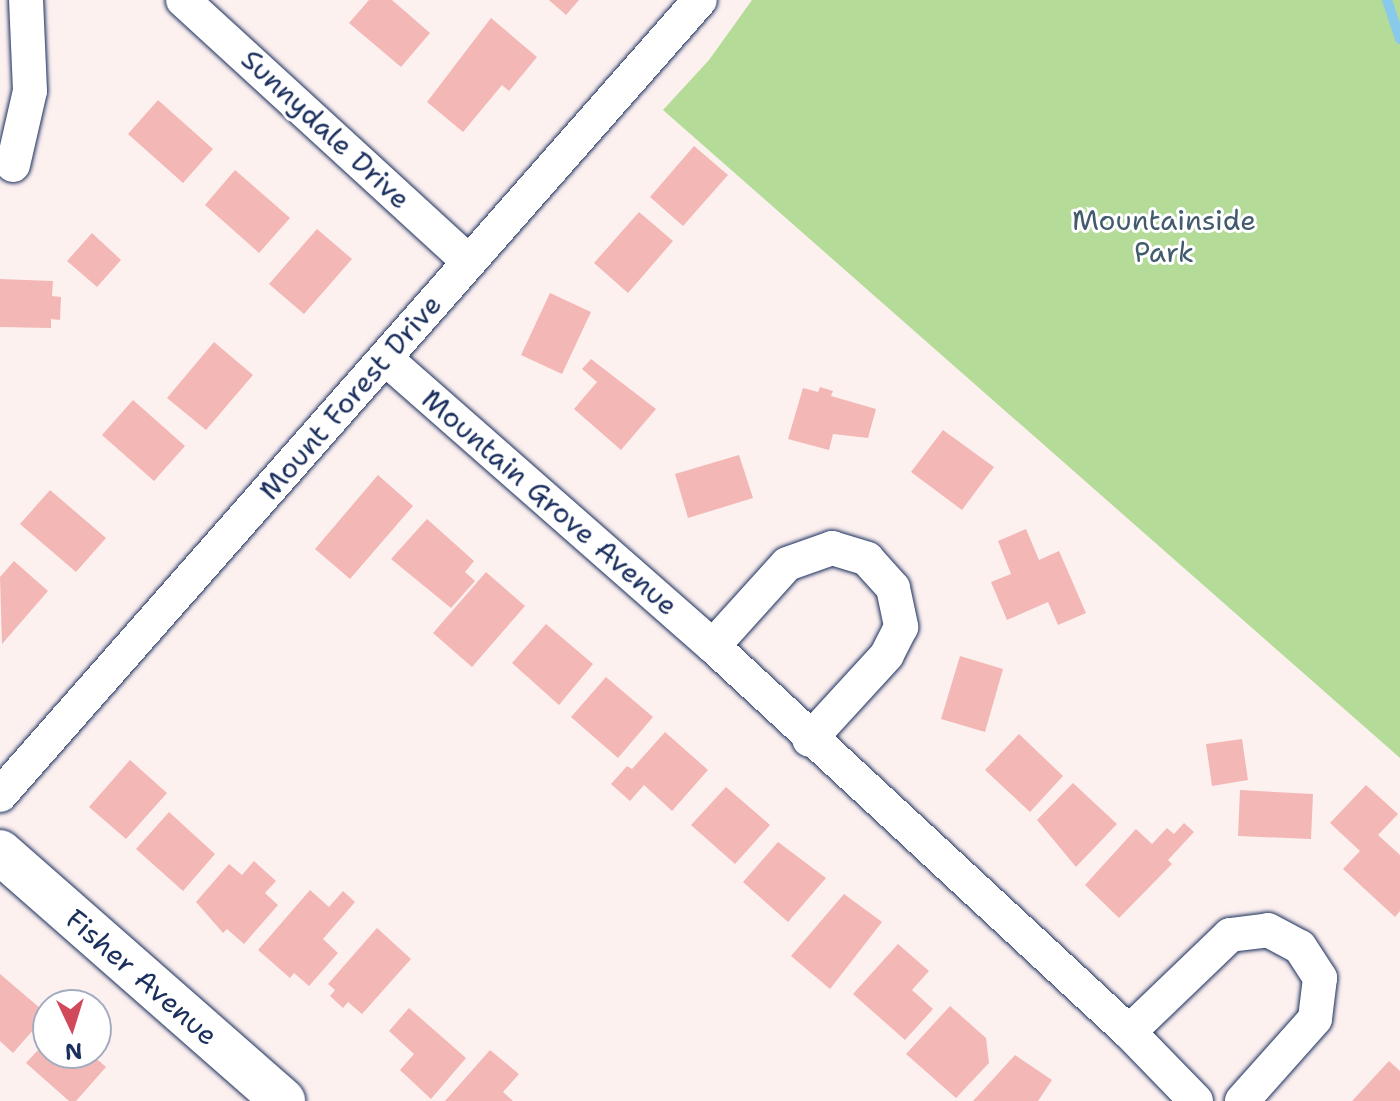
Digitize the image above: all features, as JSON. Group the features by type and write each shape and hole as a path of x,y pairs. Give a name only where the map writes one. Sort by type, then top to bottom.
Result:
{"street":[{"path":"13,165 30,91 26,0"},
{"name":"Sunnydale Drive","path":"183,0 467,260"},
{"name":"Mount Forest Drive","path":"0,795 386,359 467,260 700,0"},
{"name":"Mountain Grove Avenue","path":"386,359 713,646 809,740 1129,1032 1196,1101"},
{"path":"713,646 787,564 832,548 867,559 893,588 901,627 887,655 809,740"},
{"name":"Fisher Avenue","path":"0,852 283,1101"},
{"path":"1129,1032 1230,935 1268,930 1300,947 1320,978 1315,1019 1242,1101"}],"green space":[{"name":"Mountainside Park","path":"752,0 1400,0 1400,758 663,110 709,60"}],"building":[{"path":"369,0 392,0 430,33 401,67 349,23"},
{"path":"549,0 579,0 566,15"},
{"path":"491,18 537,57 509,91 502,85 463,132 427,102"},
{"path":"158,100 213,149 183,183 128,134"},
{"path":"694,146 728,175 683,226 650,197"},
{"path":"235,170 290,218 259,253 205,205"},
{"path":"639,212 673,241 628,293 594,263"},
{"path":"317,229 352,259 304,314 269,284"},
{"path":"92,233 121,260 97,287 67,261"},
{"path":"0,279 53,281 52,296 61,297 60,320 51,319 51,328 0,327"},
{"path":"550,293 591,312 562,374 521,355"},
{"path":"214,342 253,375 206,430 167,398"},
{"path":"591,359 656,409 621,450 574,409 597,382 582,369"},
{"path":"820,387 833,391 831,396 876,409 868,438 833,434 829,450 788,439 803,388 818,392"},
{"path":"133,400 185,446 154,481 102,435"},
{"path":"943,430 994,467 962,510 911,472"},
{"path":"739,455 753,498 688,518 675,474"},
{"path":"378,475 413,506 350,579 315,549"},
{"path":"50,490 106,538 76,572 20,524"},
{"path":"427,519 474,561 465,572 475,581 451,608 391,559"},
{"path":"1026,529 1039,560 1059,551 1086,613 1058,625 1048,602 1007,620 991,582 1011,574 998,541"},
{"path":"14,561 48,591 2,644 0,577"},
{"path":"486,572 525,606 472,667 433,633"},
{"path":"546,624 593,664 559,705 512,663"},
{"path":"960,656 1003,669 985,732 941,719"},
{"path":"606,677 653,717 618,758 571,717"},
{"path":"665,732 708,770 672,811 644,785 630,801 611,784 627,766 632,769"},
{"path":"1019,734 1063,776 1030,812 985,770"},
{"path":"1242,739 1248,780 1212,786 1206,744"},
{"path":"130,760 167,793 126,839 89,807"},
{"path":"1073,783 1117,824 1076,867 1037,820"},
{"path":"1366,785 1398,814 1378,835 1400,855 1400,911 1395,917 1343,869 1360,851 1330,823"},
{"path":"726,787 770,825 735,864 691,825"},
{"path":"1240,790 1313,794 1311,839 1238,836"},
{"path":"169,812 215,854 183,891 136,849"},
{"path":"1184,823 1194,832 1168,860 1172,864 1119,918 1085,885 1136,829 1152,844 1167,828 1174,834"},
{"path":"778,842 826,878 788,922 743,882"},
{"path":"254,861 276,881 265,893 278,905 244,944 227,929 223,933 196,902 229,864 242,875"},
{"path":"310,890 329,907 343,891 355,902 323,939 338,953 309,986 294,973 290,978 258,950"},
{"path":"844,894 882,922 830,989 791,956"},
{"path":"377,928 411,959 362,1014 348,1002 343,1008 330,996 335,990 328,984"},
{"path":"898,944 929,971 912,990 933,1009 905,1040 853,994"},
{"path":"0,974 32,1001 32,1031 13,1053 0,1041"},
{"path":"950,1006 986,1038 989,1063 956,1098 906,1054"},
{"path":"409,1008 466,1058 431,1099 400,1070 414,1054 389,1031"},
{"path":"490,1050 519,1074 503,1092 513,1101 445,1101"},
{"path":"1015,1055 1052,1080 1038,1101 973,1101"},
{"path":"1389,1061 1400,1071 1400,1101 1352,1101"},
{"path":"33,1069 104,1069 76,1101 69,1101"}],"waterway":[{"path":"1387,0 1400,39"}]}
